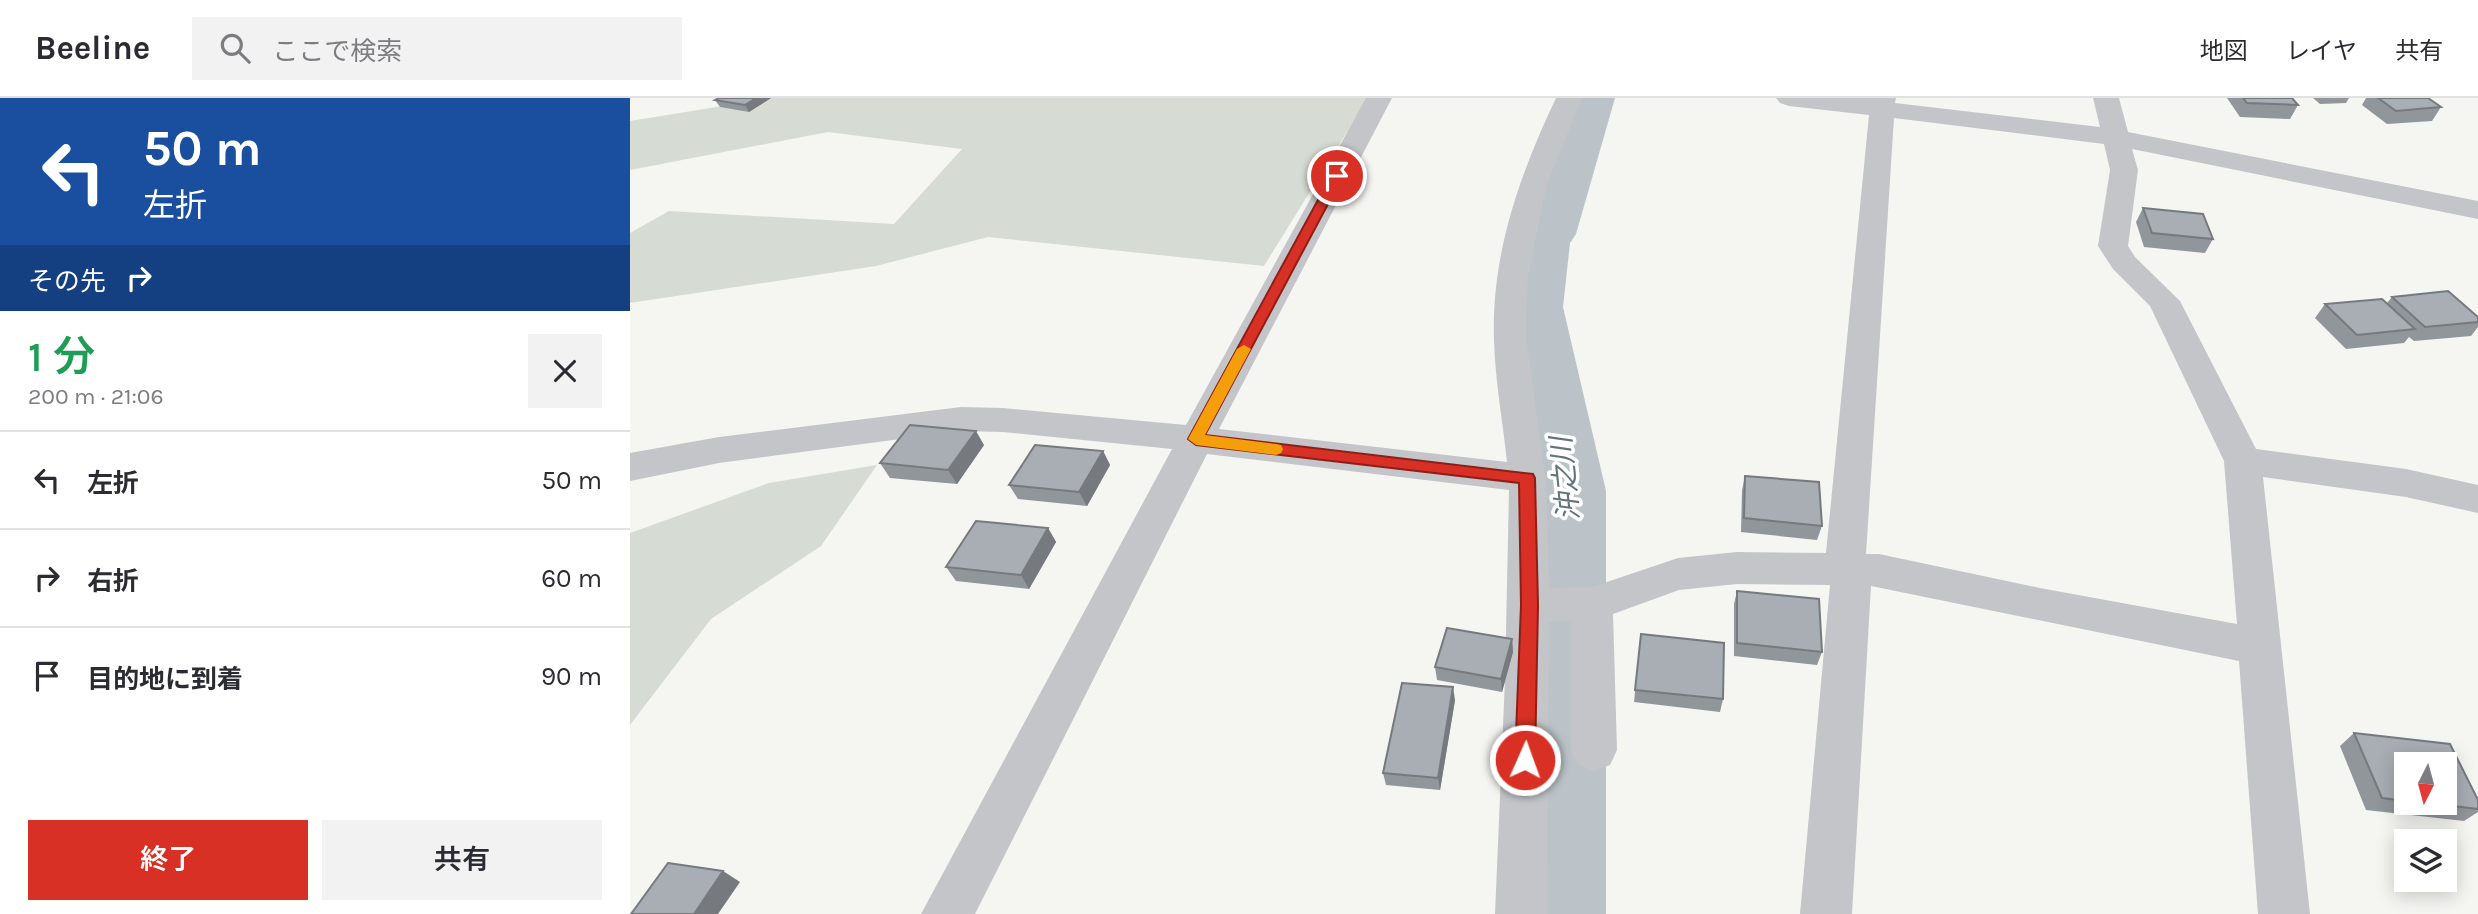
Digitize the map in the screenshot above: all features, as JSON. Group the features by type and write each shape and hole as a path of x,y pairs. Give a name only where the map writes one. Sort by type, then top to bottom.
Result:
{"street":[{"path":"947,914 1196,439 1379,98"},
{"path":"1521,914 1529,605 1527,478 1510,338 1511,287 1528,202 1556,125 1569,98"},
{"path":"1789,98 1882,103 2114,136 2478,210"},
{"path":"2106,98 2124,170 2113,246 2124,263 2164,302 2243,461 2284,914"},
{"path":"1826,914 1851,590 1846,550 1882,103"},
{"path":"630,467 719,450 961,419 1003,420 1196,439 1527,478"},
{"path":"2243,461 2406,483 2478,499"},
{"path":"1529,605 1592,604 1678,574 1737,568 1879,570 2040,605 2260,647"},
{"path":"1592,604 1594,750"}],"shaded area":[{"path":"754,98 1368,98 1264,266 988,237 876,266 630,303 630,233 669,211 894,224 962,149 828,132 630,170 630,121 741,103"},
{"path":"877,465 821,546 711,619 630,725 630,533 769,483"}],"building":[{"path":"756,98 745,105 715,100"},
{"path":"2243,98 2292,98 2298,105 2247,103"},
{"path":"2378,98 2428,98 2441,107 2396,111"},
{"path":"2143,208 2203,214 2213,239 2152,233"},
{"path":"2448,291 2478,317 2478,322 2425,327 2392,297"},
{"path":"2382,299 2415,329 2357,335 2325,304"},
{"path":"910,425 976,431 948,470 880,463"},
{"path":"1035,445 1103,451 1079,492 1009,485"},
{"path":"1745,476 1819,482 1822,526 1744,518"},
{"path":"976,521 1048,528 1021,575 946,567"},
{"path":"1737,591 1819,599 1822,652 1737,643"},
{"path":"1447,628 1512,639 1501,679 1435,667"},
{"path":"1641,634 1724,643 1723,699 1635,690"},
{"path":"1402,683 1453,687 1438,778 1383,773"},
{"path":"2354,733 2450,744 2454,752 2394,752 2394,800 2382,798"},
{"path":"2457,758 2478,800 2478,809 2457,807"},
{"path":"668,863 723,871 694,914 631,914"}],"waterway":[{"name":"沖之川","path":"1560,914 1572,491 1535,307 1544,241 1550,234 1593,98"}],"slow traffic":[{"path":"1244,349 1196,439 1276,449"}],"route":[{"path":"1337,176 1196,439 1527,478 1529,605 1525,760"}]}
